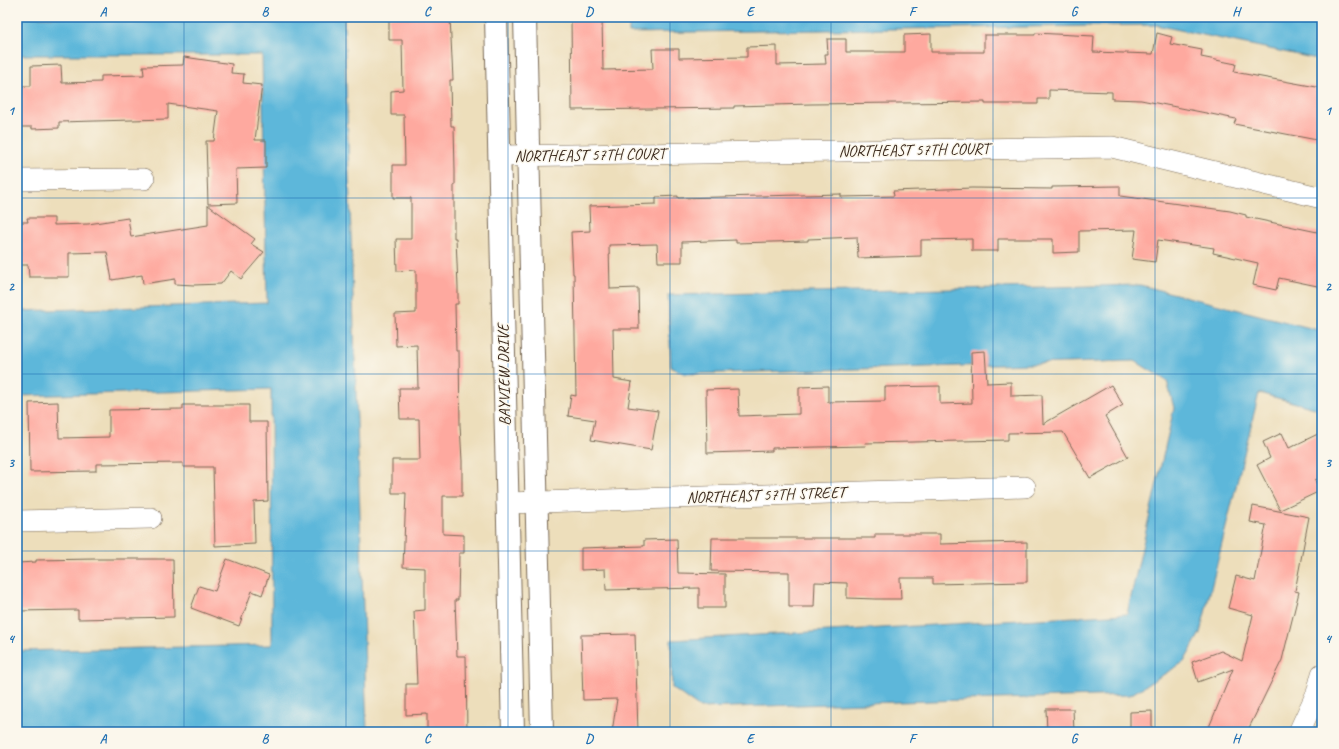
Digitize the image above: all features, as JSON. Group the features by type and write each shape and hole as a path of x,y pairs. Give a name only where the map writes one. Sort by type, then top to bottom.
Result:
{"street":[{"name":"BAYVIEW DRIVE","path":"496,17 507,503 514,732"},
{"name":"BAYVIEW DRIVE","path":"525,17 542,732"},
{"name":"NORTHEAST 57TH COURT","path":"500,156 1112,147 1322,198"},
{"path":"17,180 144,179"},
{"path":"503,318 532,317"},
{"name":"NORTHEAST 57TH STREET","path":"507,503 1025,487"},
{"path":"17,520 151,518"},
{"path":"1299,732 1317,693 1322,674"},
{"path":"512,675 541,675"}],"water":[{"path":"17,17 344,17 367,732 17,732 17,651 272,645 271,389 17,396 17,311 267,303 262,55 17,55"},
{"path":"629,17 1322,17 1322,60 1156,25 629,33"},
{"path":"1140,285 1322,331 1322,410 1259,393 1200,633 1184,662 1130,695 700,708 672,688 671,640 1127,614 1174,408 1167,381 1135,361 685,374 671,367 668,295"}],"building":[{"path":"389,17 450,17 453,80 450,80 451,126 454,126 455,171 454,238 456,238 458,287 458,304 455,304 456,351 459,351 462,496 443,496 443,534 464,535 464,553 459,553 458,600 455,600 457,656 466,656 467,732 427,732 427,714 406,715 406,684 417,684 414,611 425,610 425,568 403,567 406,493 392,493 392,460 420,460 419,419 400,419 399,388 418,388 417,345 396,346 395,314 416,313 416,270 397,271 396,239 411,239 411,198 393,198 393,165 405,165 404,115 391,115 391,91 403,90 402,40 389,40"},
{"path":"571,17 602,17 603,70 653,69 652,49 679,49 679,58 747,57 747,47 777,46 777,65 826,64 825,54 828,54 827,39 846,39 846,52 904,52 904,35 931,34 931,52 984,52 984,35 1035,35 1035,33 1094,36 1093,52 1153,54 1157,33 1172,37 1170,44 1202,50 1201,57 1236,64 1234,72 1322,88 1322,141 1234,124 1236,119 1141,100 1112,99 1112,92 1049,90 1049,99 1038,99 1038,104 985,104 985,102 811,104 734,106 734,108 572,110"},
{"path":"184,57 232,64 231,73 244,74 243,83 262,85 255,140 266,140 266,168 236,169 237,203 208,204 206,141 214,141 218,111 168,104 168,119 59,122 59,128 32,129 32,127 17,127 17,86 31,86 31,66 61,65 62,83 101,82 101,76 144,75 143,66 183,65"},
{"path":"1120,186 1120,196 1230,211 1246,215 1246,217 1322,233 1322,287 1279,278 1276,290 1253,285 1258,263 1213,253 1214,248 1158,240 1155,262 1132,259 1136,230 1079,231 1079,252 1053,253 1053,239 998,239 998,251 972,251 972,239 921,240 921,256 858,258 857,237 808,239 808,241 736,243 736,240 682,242 682,262 658,262 657,244 609,245 610,289 638,288 639,329 613,329 614,379 632,382 628,407 658,411 651,450 591,440 595,420 568,416 571,395 576,396 574,274 571,232 590,231 589,206 656,204 656,197 678,196 678,198 841,194 841,197 894,196 893,191 972,188 1052,189 1052,187"},
{"path":"208,205 255,239 251,244 264,252 241,279 231,271 221,284 175,284 175,279 143,284 142,275 112,280 107,252 69,253 69,277 29,277 28,265 17,265 17,222 28,222 27,218 54,218 54,225 88,224 128,218 131,237 208,225"},
{"path":"985,351 987,383 1011,382 1011,396 1042,395 1043,424 1111,385 1123,405 1105,416 1128,457 1090,478 1063,432 1008,433 1008,440 865,443 866,446 772,448 772,451 707,453 706,390 738,389 739,416 799,414 799,387 828,386 828,402 885,401 885,387 940,386 940,404 972,403 971,352"},
{"path":"58,402 59,438 109,437 109,410 183,409 183,405 249,405 249,422 267,422 268,501 254,502 255,544 215,546 213,467 183,467 183,463 96,464 96,471 30,472 29,403"},
{"path":"1322,432 1322,477 1315,480 1320,491 1280,510 1257,465 1270,458 1263,442 1282,433 1289,448"},
{"path":"1253,506 1309,517 1295,591 1299,592 1282,660 1247,732 1207,732 1233,669 1198,682 1192,662 1221,651 1242,661 1253,615 1228,608 1236,576 1255,581 1266,525 1250,522"},
{"path":"875,534 940,534 940,544 1027,542 1027,582 933,584 933,578 900,578 901,599 875,599 847,598 847,583 815,582 814,607 789,607 789,572 711,571 712,538 875,538"},
{"path":"677,539 678,573 725,574 725,608 699,608 699,588 606,590 605,569 581,570 581,548 644,546 644,540"},
{"path":"173,559 174,617 78,619 78,610 17,611 17,563 36,562 36,560"},
{"path":"227,559 269,575 262,595 252,591 239,626 191,608 199,586 215,591"},
{"path":"635,634 638,732 612,732 617,699 583,700 581,635"},
{"path":"1046,709 1073,709 1074,732 1047,732"},
{"path":"1152,711 1152,732 1130,732 1130,712"}]}
